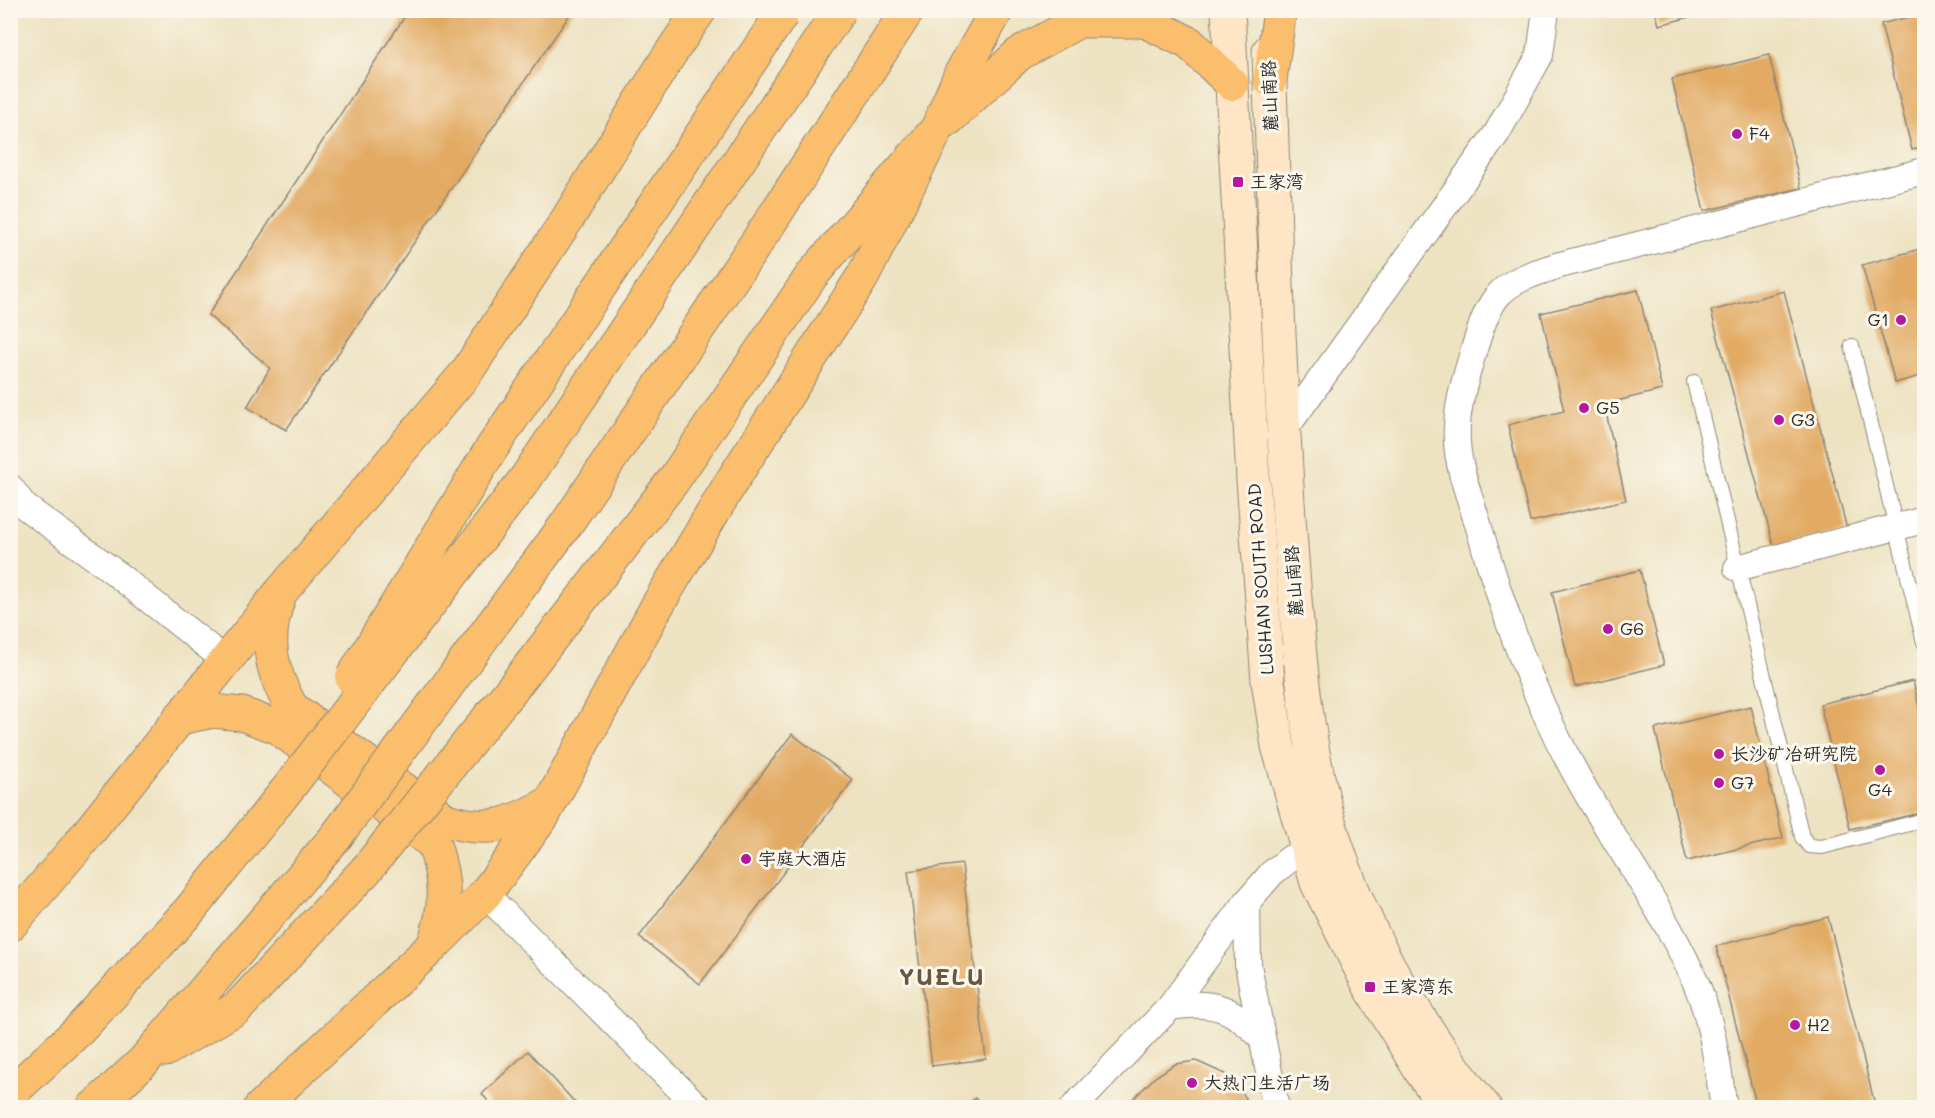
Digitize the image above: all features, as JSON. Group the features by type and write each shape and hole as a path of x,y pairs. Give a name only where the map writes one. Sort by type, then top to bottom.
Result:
{"main road":[{"path":"10,925 80,843 280,593 466,373 700,10"},
{"path":"10,1094 79,1030 189,910 290,786 526,478 840,10"},
{"path":"93,1107 143,1062 335,838 565,526 767,227 908,10"},
{"path":"260,1107 433,946 484,894 550,803 663,596 730,484 863,276 936,129 960,75 997,10"},
{"name":"LUSHAN SOUTH ROAD","path":"1228,10 1253,480 1268,681 1278,746 1322,848 1317,883 1370,987 1420,1070 1447,1107"},
{"name":"麓山南路","path":"1267,10 1284,429 1296,613 1322,848 1413,1007 1485,1107"},
{"path":"1270,80 1280,10"},
{"path":"290,786 380,629 488,454 783,12"},
{"path":"143,1062 237,1008 366,870 515,685 673,482 812,275 936,129 1019,54 1079,21 1145,21 1189,43 1232,84"},
{"path":"280,593 270,622 272,656 278,683 292,708 446,820 470,827 498,827 550,803"},
{"path":"179,718 213,711 242,714 277,727 434,843 443,873 445,902 433,946"}],"street":[{"path":"1253,480 1284,429 1497,133 1540,55 1546,10"},
{"path":"1724,1107 1707,1012 1693,976 1669,927 1588,795 1524,663 1497,591 1467,488 1457,441 1459,407 1483,318 1496,297 1510,282 1583,259 1924,171"},
{"path":"10,488 24,506 109,568 225,660"},
{"path":"1737,568 1924,520"},
{"path":"1072,1107 1170,1007 1247,902 1272,873 1291,858 1322,848"},
{"path":"484,894 699,1107"},
{"path":"1247,902 1248,965 1276,1107"},
{"path":"1170,1007 1194,1003 1218,1006 1242,1018 1262,1038"}],"lane":[{"path":"1852,346 1924,642"},
{"path":"1694,382 1802,837 1809,846 1822,847 1924,820"}],"building":[{"path":"409,10 573,10 286,430 247,407 270,368 208,315"},
{"path":"1655,10 1713,10 1713,11 1659,25"},
{"path":"1924,13 1924,147 1912,150 1881,24"},
{"name":"F4","path":"1769,55 1801,188 1704,211 1672,79"},
{"name":"G1","path":"1924,248 1924,375 1895,383 1862,265"},
{"name":"G5","path":"1638,290 1662,390 1604,404 1626,500 1530,522 1508,425 1564,411 1541,313"},
{"name":"G3","path":"1784,291 1847,529 1774,548 1711,311"},
{"name":"G6","path":"1640,570 1664,665 1575,687 1552,592"},
{"name":"G4","path":"1913,681 1924,729 1924,812 1850,829 1820,704"},
{"name":"G7","path":"1751,706 1783,838 1687,861 1655,729"},
{"name":"宇庭大酒店","path":"792,734 853,780 700,984 639,937"},
{"path":"962,864 986,1059 932,1066 908,871"},
{"name":"H2","path":"1828,917 1875,1105 1866,1108 1757,1108 1716,946"},
{"path":"528,1051 580,1108 494,1108 482,1094"},
{"name":"大热门生活广场","path":"1196,1061 1227,1075 1241,1089 1250,1108 1124,1108 1155,1077 1175,1064"},
{"path":"975,1098 984,1108 965,1108"}],"place":[{"name":"F4","path":"1737,134"},
{"name":"王家湾","path":"1238,182"},
{"name":"G1","path":"1901,320"},
{"name":"G5","path":"1584,408"},
{"name":"G3","path":"1779,420"},
{"name":"G6","path":"1608,629"},
{"name":"长沙矿冶研究院","path":"1719,754"},
{"name":"G4","path":"1880,770"},
{"name":"G7","path":"1719,783"},
{"name":"宇庭大酒店","path":"746,859"},
{"name":"王家湾东","path":"1370,987"},
{"name":"H2","path":"1795,1025"},
{"name":"大热门生活广场","path":"1192,1083"}],"district":[{"name":"YUELU","path":"942,977"}]}
